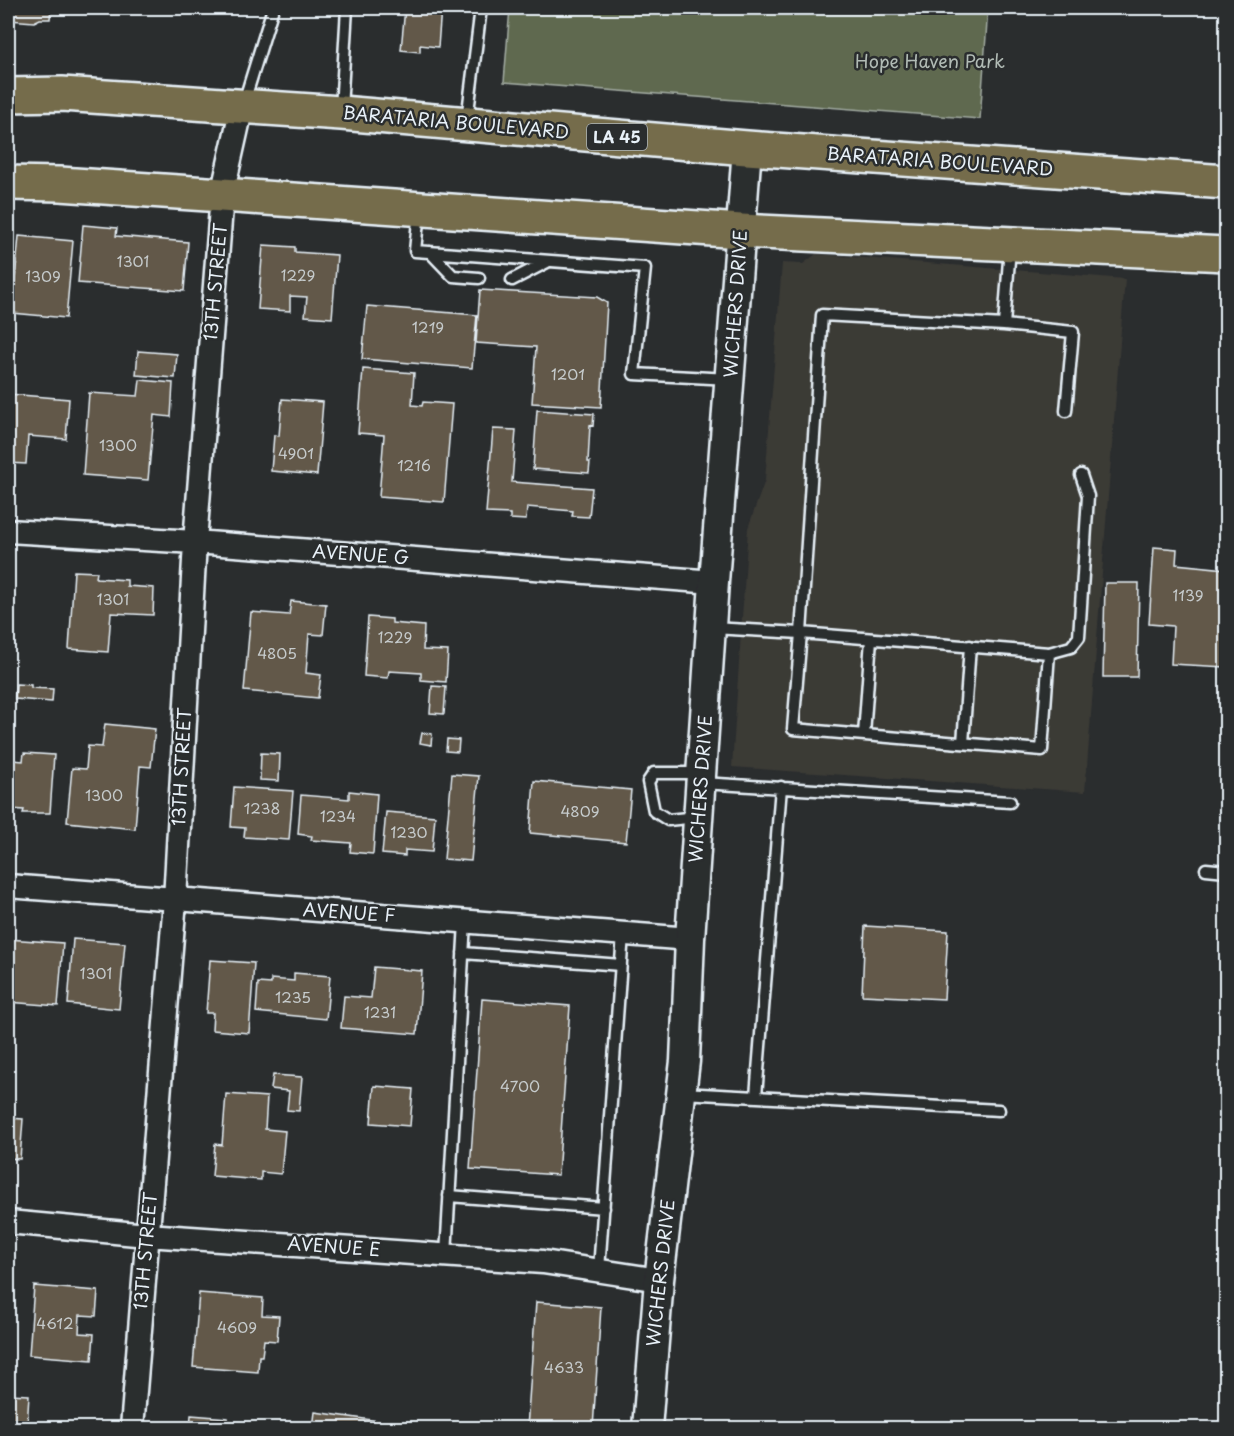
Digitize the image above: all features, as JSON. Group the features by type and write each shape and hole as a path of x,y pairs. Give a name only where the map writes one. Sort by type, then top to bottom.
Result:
{"main road":[{"name":"BARATARIA BOULEVARD","path":"8,95 62,94 341,113 747,148 1227,182"},
{"path":"8,183 60,184 741,231 1227,254"}],"street":[{"name":"13TH STREET","path":"132,1428 175,900 195,542 222,195 242,106"},
{"name":"WICHERS DRIVE","path":"647,1428 659,1280 686,1061 690,939 747,148"},
{"name":"AVENUE G","path":"8,531 195,542 714,582"},
{"name":"AVENUE F","path":"8,886 690,939"},
{"name":"AVENUE E","path":"8,1222 147,1235 543,1262 659,1280"}],"lane":[{"path":"242,106 273,8"},
{"path":"341,113 347,8"},
{"path":"466,124 482,8"},
{"path":"419,209 415,251 645,268 634,375 730,379"},
{"path":"1004,325 1010,244"},
{"path":"430,252 453,276 479,278"},
{"path":"512,280 548,261"},
{"path":"1048,653 1042,750 793,729 822,315 1004,325 1073,332 1066,411"},
{"path":"711,628 1048,653 1071,647 1079,637 1088,496 1081,475"},
{"path":"864,735 871,639"},
{"path":"963,743 970,646"},
{"path":"699,817 668,820 654,811 648,782 654,772 781,787 1010,802"},
{"path":"756,1096 781,787"},
{"path":"1206,869 1227,871"},
{"path":"446,1255 465,922"},
{"path":"599,1270 623,934"},
{"path":"463,954 621,965"},
{"path":"681,1092 999,1110"},
{"path":"449,1196 604,1208"}],"shaded area":[{"path":"816,254 1125,279 1085,792 732,767 748,528 765,480 782,263 803,264"}],"green space":[{"name":"Hope Haven Park","path":"510,8 988,8 980,119 504,82"}],"building":[{"path":"8,8 51,8 50,19 40,19 34,22 8,20 12,16 8,16"},
{"path":"405,8 441,8 438,47 420,45 420,52 401,50"},
{"path":"83,225 117,228 116,236 188,242 184,291 78,283"},
{"path":"19,236 73,241 66,318 12,313"},
{"path":"263,245 295,247 295,252 337,255 332,318 305,316 307,297 290,296 290,311 258,309"},
{"path":"480,290 597,297 607,303 601,407 532,403 536,347 476,343"},
{"path":"367,306 477,315 472,368 362,359"},
{"path":"138,351 177,354 175,378 136,375"},
{"path":"363,369 414,373 412,405 422,406 423,402 452,404 444,502 379,497 384,435 358,433"},
{"path":"140,380 173,383 171,417 154,415 148,480 83,475 89,393 138,396"},
{"path":"8,394 69,399 66,439 28,436 26,464 8,463"},
{"path":"282,399 323,402 317,475 271,471 274,435 279,436"},
{"path":"537,410 594,414 593,426 590,425 589,473 533,469"},
{"path":"493,429 516,430 512,482 592,488 589,517 572,516 573,511 527,507 526,520 510,519 510,514 486,513"},
{"path":"1154,547 1177,549 1176,564 1226,569 1226,667 1171,664 1173,626 1149,624"},
{"path":"74,571 97,572 96,578 127,580 127,586 154,588 153,615 111,613 108,652 69,649"},
{"path":"1105,583 1139,583 1137,677 1103,677"},
{"path":"291,601 326,604 323,635 309,634 306,673 321,675 318,698 244,691 251,612 289,615"},
{"path":"368,617 392,619 392,623 424,626 423,650 448,651 446,682 421,680 421,673 389,671 388,678 364,676"},
{"path":"16,684 31,685 31,688 53,689 52,702 15,699"},
{"path":"432,686 446,687 444,714 430,713"},
{"path":"105,724 155,729 151,767 140,766 135,829 67,822 72,768 86,769 88,746 102,747"},
{"path":"422,733 432,734 431,745 420,743"},
{"path":"447,739 459,740 458,752 446,751"},
{"path":"24,753 54,755 50,813 23,813 24,810 10,809 13,760 23,761"},
{"path":"261,753 280,754 279,781 260,780"},
{"path":"452,774 479,776 471,861 444,859"},
{"path":"534,781 631,790 626,842 530,833"},
{"path":"234,787 293,791 289,840 244,837 245,828 231,827"},
{"path":"349,791 377,794 373,854 350,852 351,843 311,840 312,836 298,834 301,795 349,799"},
{"path":"386,812 435,816 432,852 405,850 405,856 382,854"},
{"path":"865,926 948,931 944,999 862,995"},
{"path":"8,939 63,943 58,1006 8,1002"},
{"path":"73,939 125,943 119,1009 68,1004"},
{"path":"210,960 254,963 249,1033 212,1030 213,1013 206,1013"},
{"path":"374,967 422,971 417,1034 341,1028 344,996 371,998"},
{"path":"294,973 330,976 326,1019 256,1012 258,983 271,984 271,979 294,981"},
{"path":"482,999 570,1006 558,1175 470,1169"},
{"path":"273,1075 302,1077 299,1111 287,1110 289,1091 271,1089"},
{"path":"374,1086 413,1089 410,1126 371,1123"},
{"path":"226,1094 267,1097 265,1129 285,1131 281,1174 261,1172 261,1180 212,1176 215,1144 222,1145"},
{"path":"8,1118 23,1119 20,1159 8,1158"},
{"path":"34,1286 98,1291 96,1316 80,1315 79,1333 94,1334 92,1360 29,1355"},
{"path":"199,1293 263,1298 262,1315 279,1316 277,1341 264,1340 262,1356 259,1356 258,1372 193,1367"},
{"path":"536,1302 601,1307 593,1428 527,1428"},
{"path":"8,1394 29,1395 27,1428 8,1428"},
{"path":"315,1412 385,1422 385,1428 313,1428"},
{"path":"191,1415 228,1418 227,1428 190,1428"}]}
